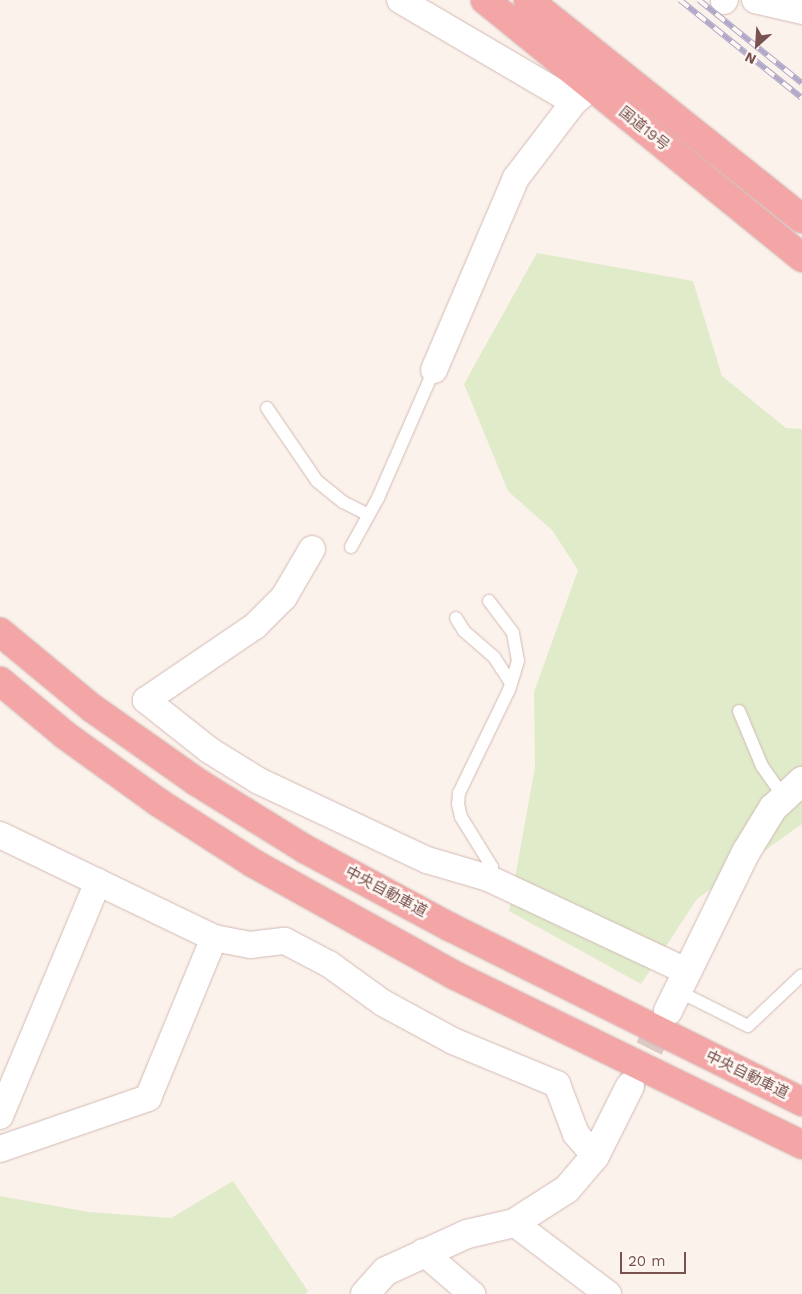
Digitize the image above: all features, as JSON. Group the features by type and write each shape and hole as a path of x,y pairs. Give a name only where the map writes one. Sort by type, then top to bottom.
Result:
{"highway":[{"name":"国道19号","path":"484,0 583,94 802,258"},
{"name":"国道19号","path":"528,0 802,219"},
{"name":"中央自動車道","path":"0,632 92,708 196,782 305,849 450,927 802,1102"},
{"path":"0,681 65,735 150,796 253,863 454,975 802,1145"}],"street":[{"path":"400,0 583,94"},
{"path":"755,0 802,11"},
{"path":"434,370 516,178 583,94 612,66"},
{"path":"312,549 284,596 255,626 146,700 209,750 259,780 427,860 492,880 678,991 746,852 773,808 793,789"},
{"path":"0,835 214,938 250,945 284,940 329,964 383,1003 453,1041 557,1084 576,1134 594,1156"},
{"path":"0,1116 98,882"},
{"path":"0,1149 148,1098 214,938"},
{"path":"365,1294 386,1271 423,1252 467,1234 514,1223 567,1188 594,1156 630,1086"},
{"path":"514,1223 608,1294"},
{"path":"423,1252 472,1294"}],"lane":[{"path":"351,547 368,515 434,370"},
{"path":"267,408 317,481 343,502 368,515"},
{"path":"489,601 506,620 518,649 511,683 459,794 461,817 492,867 492,880"},
{"path":"456,618 464,631 494,657 511,683"},
{"path":"739,710 762,766 793,789"},
{"path":"678,991 748,1026 802,975"}],"green space":[{"path":"537,253 693,281 722,376 786,428 802,429 802,824 697,899 641,984 509,911 535,767 534,692 578,570 552,530 508,491 464,384"},
{"path":"233,1181 308,1291 306,1294 0,1294 0,1196 89,1212 171,1218"}],"tunnel":[{"path":"630,1086 668,1011"}],"railway":[{"path":"680,0 802,98"},
{"path":"699,0 802,83"}]}
